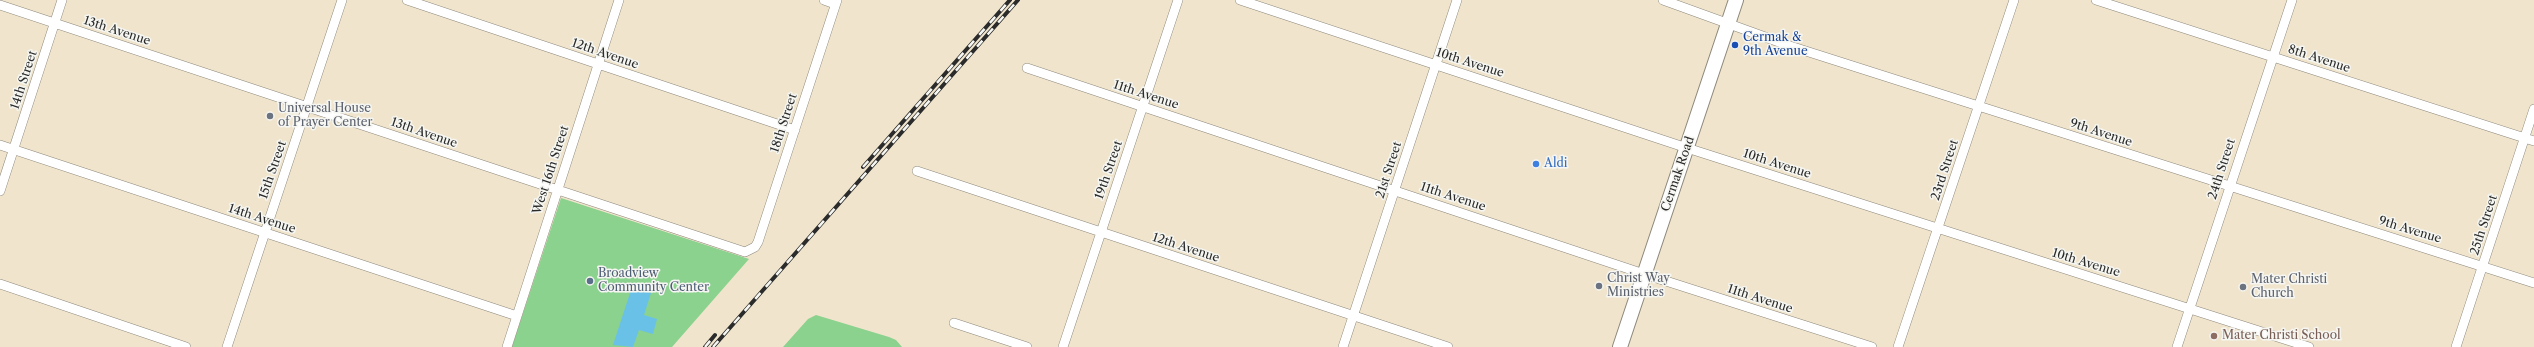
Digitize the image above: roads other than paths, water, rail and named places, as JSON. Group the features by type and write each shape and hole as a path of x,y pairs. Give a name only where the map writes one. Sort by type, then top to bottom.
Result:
{"main road":[{"name":"Cermak Road","path":"1620,347 1736,0"}],"street":[{"name":"14th Street","path":"0,191 62,0"},
{"name":"15th Street","path":"227,347 342,0"},
{"name":"12th Avenue","path":"407,0 795,130"},
{"name":"West 16th Street","path":"507,347 619,0"},
{"path":"824,0 836,2"},
{"name":"19th Street","path":"1063,347 1178,0"},
{"name":"10th Avenue","path":"1240,0 1687,148 2309,347"},
{"name":"21st Street","path":"1344,347 1457,0"},
{"name":"9th Avenue","path":"1663,0 1797,49 2229,187 2534,282"},
{"name":"23rd Street","path":"1898,347 1939,229 1978,106 2014,0"},
{"name":"8th Avenue","path":"2096,0 2534,141"},
{"name":"24th Street","path":"2177,347 2292,0"},
{"name":"18th Street","path":"750,251 758,242 836,2"},
{"name":"13th Avenue","path":"0,5 739,250 750,251"},
{"name":"11th Avenue","path":"1027,68 1644,274 1872,347"},
{"name":"25th Street","path":"2456,347 2534,109"},
{"name":"14th Avenue","path":"0,145 517,316"},
{"name":"12th Avenue","path":"917,171 1448,347"},
{"path":"0,284 186,347"},
{"path":"954,323 1027,347"}],"water":[{"path":"632,287 651,293 644,315 657,319 653,334 639,330 633,347 613,345"}],"railway":[{"path":"863,167 1010,0"},
{"path":"713,347 1018,0"},
{"path":"705,347 715,335"}],"place":[{"name":"Cermak & 9th Avenue","path":"1735,45"},
{"name":"Universal House of Prayer Center","path":"270,116"},
{"name":"Aldi","path":"1536,164"},
{"name":"Broadview Community Center","path":"590,281"},
{"name":"Christ Way Ministries","path":"1599,286"},
{"name":"Mater Christi Church","path":"2243,287"},
{"name":"Mater Christi School","path":"2214,336"}]}
